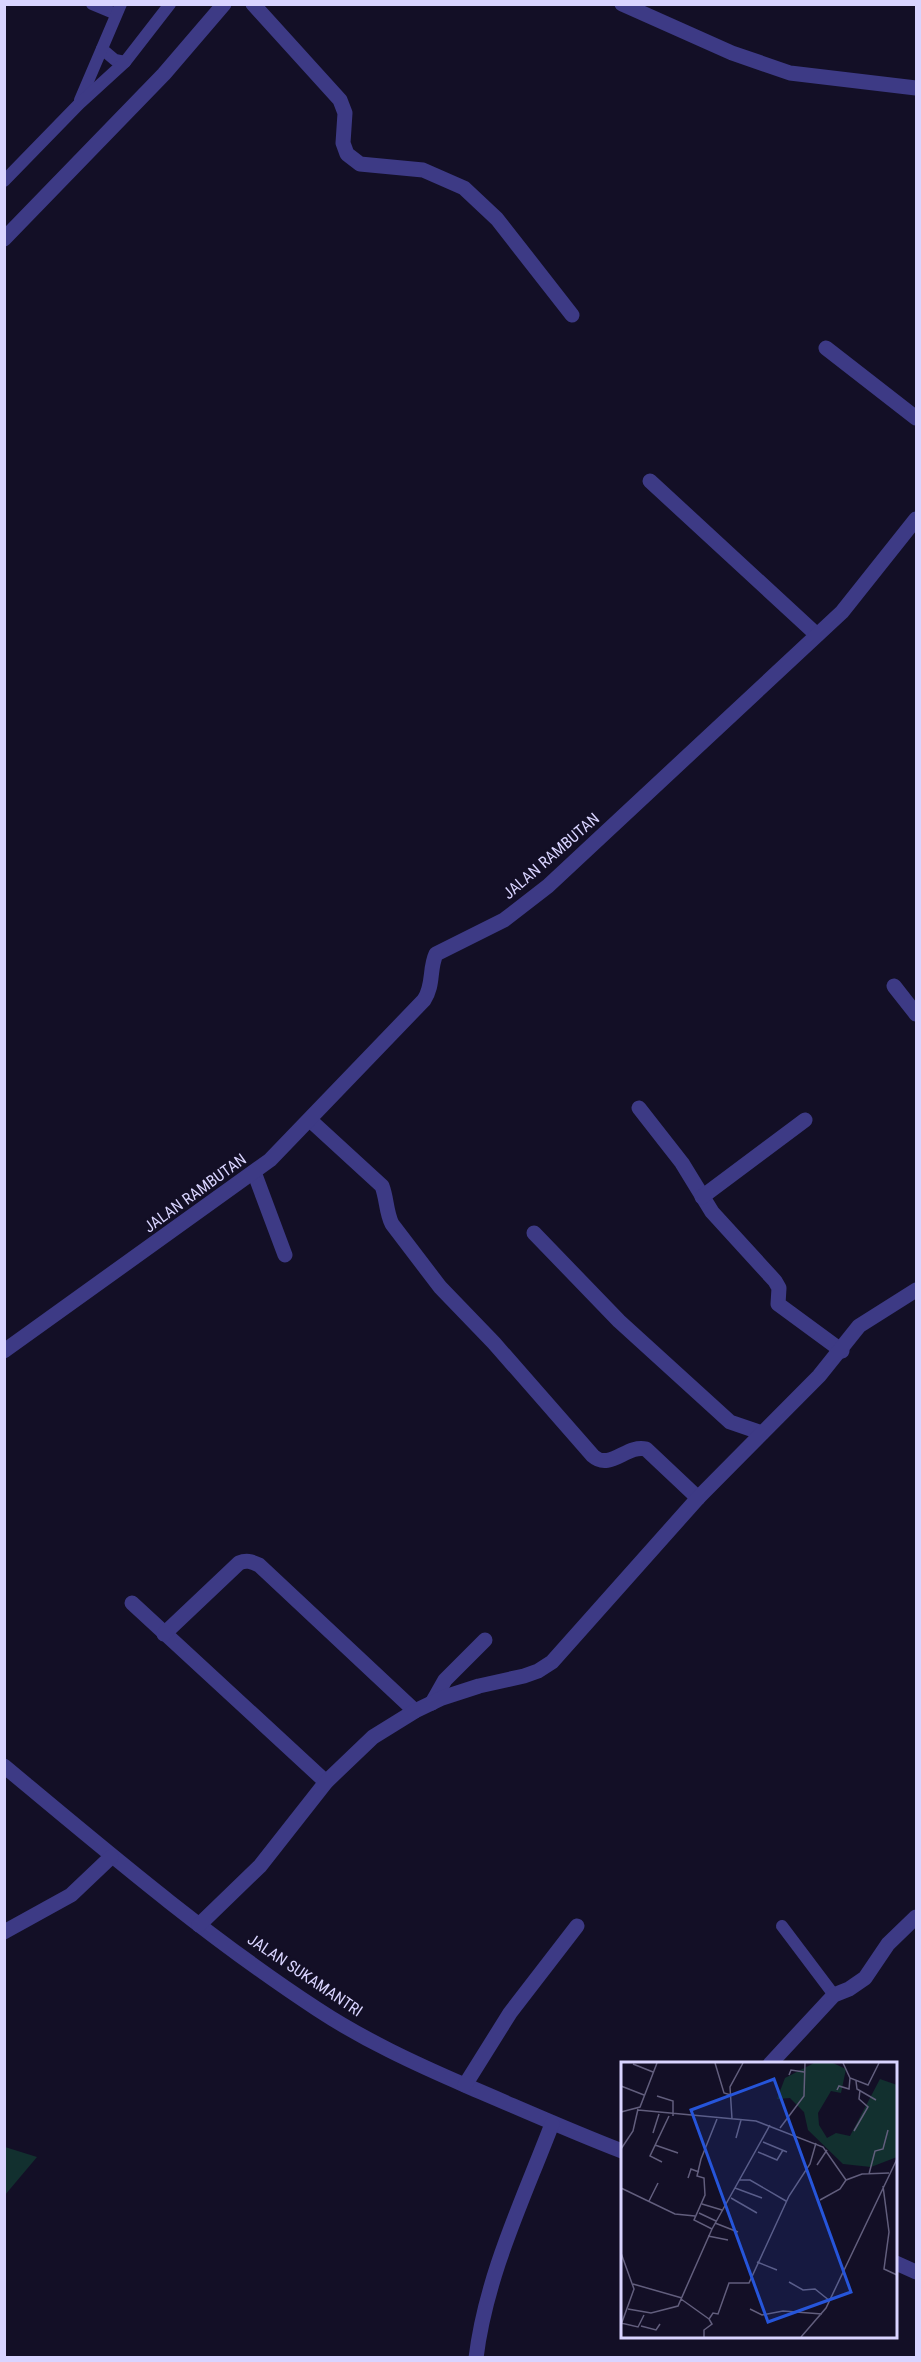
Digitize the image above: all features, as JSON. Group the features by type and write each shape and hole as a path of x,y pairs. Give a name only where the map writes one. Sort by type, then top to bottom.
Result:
{"street":[{"path":"4,238 164,74 224,4"},
{"path":"253,4 340,100 345,113 343,143 347,154 360,164 423,170 464,188 498,219 572,315"},
{"path":"622,4 732,53 790,72 916,88"},
{"path":"826,348 916,418"},
{"path":"650,481 817,635"},
{"name":"JALAN RAMBUTAN","path":"4,1352 254,1172 282,1148 424,1000 430,986 436,954 484,932 525,906 817,635 858,594 916,519"},
{"path":"894,986 916,1014"},
{"path":"639,1108 682,1163 712,1212 775,1281 779,1288 778,1304 842,1351"},
{"path":"702,1197 805,1119"},
{"path":"310,1120 382,1186 386,1196 387,1214 392,1224 440,1287 494,1343 593,1455 600,1460 608,1461 638,1448 646,1449 698,1498"},
{"path":"254,1172 285,1255"},
{"path":"534,1233 619,1321 730,1422 762,1433"},
{"path":"200,1924 260,1866 326,1782 373,1737 432,1703 479,1686 524,1676 552,1662 698,1498 842,1351 859,1326 916,1290"},
{"path":"164,1634 239,1563 254,1562 415,1711"},
{"path":"132,1603 326,1782"},
{"path":"432,1703 438,1690 453,1670 484,1640"},
{"name":"JALAN SUKAMANTRI","path":"4,1766 111,1857 318,2010 422,2067 552,2124 621,2151"},
{"path":"4,1932 71,1895 111,1857"},
{"path":"772,2062 834,1995 866,1978 888,1944 916,1917"},
{"path":"465,2085 510,2013 577,1926"},
{"path":"476,2358 479,2332 497,2268 552,2124"},
{"path":"897,2263 916,2272"}],"lane":[{"path":"79,104 118,9 92,4"},
{"path":"4,181 79,104 125,62 170,4"},
{"path":"102,49 115,60 125,62"},
{"path":"782,1926 834,1995"}],"green space":[{"path":"4,2147 37,2157 5,2195"}]}
